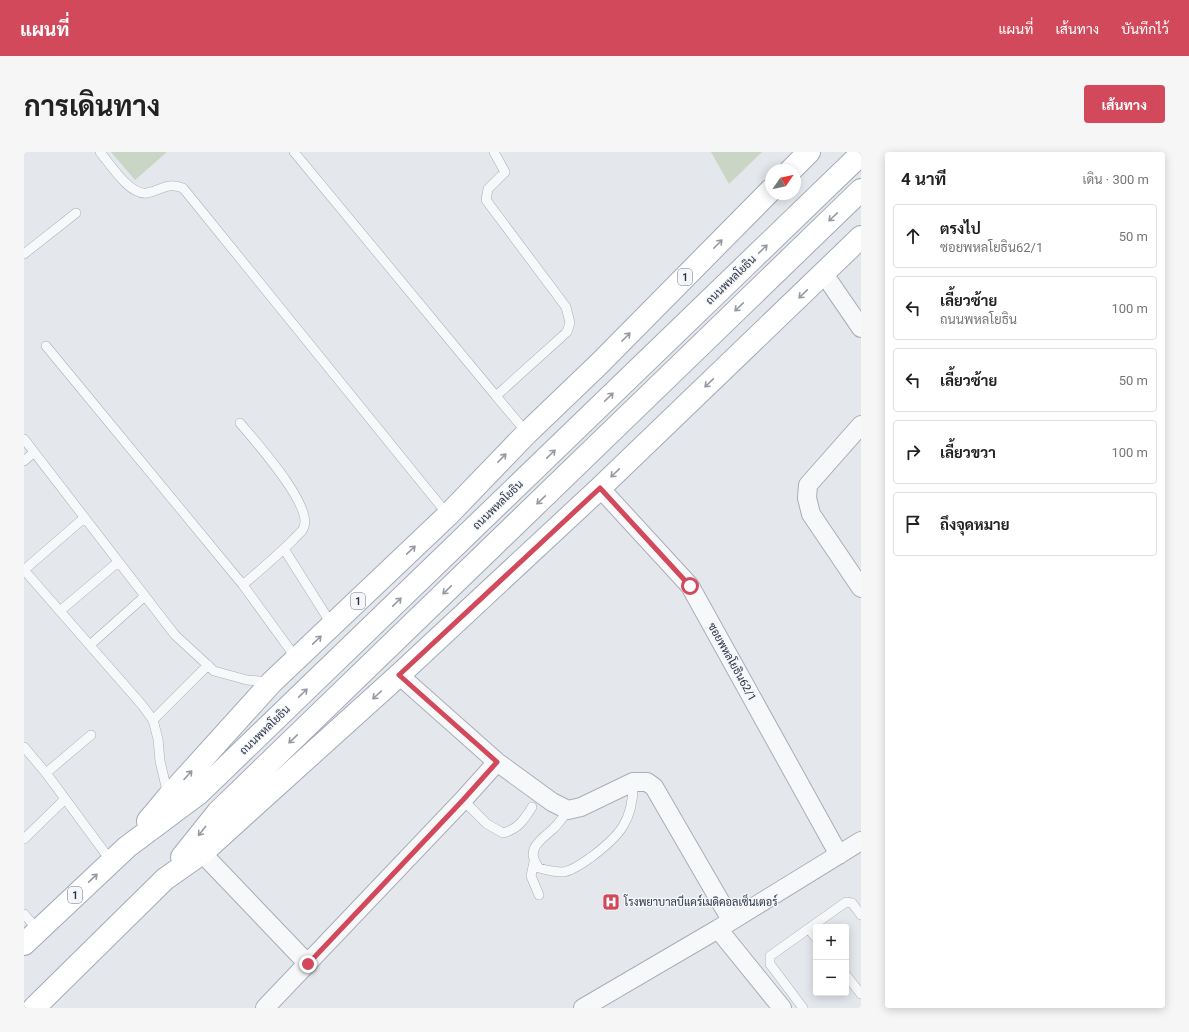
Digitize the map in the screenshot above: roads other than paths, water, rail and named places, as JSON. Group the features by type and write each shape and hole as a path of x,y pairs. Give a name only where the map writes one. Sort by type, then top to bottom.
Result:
{"main road":[{"name":"ถนนพหลโยธิน","path":"29,929 119,854 198,794 861,154"},
{"path":"34,1008 165,879 218,812 861,190"},
{"name":"ถนนพหลโยธิน","path":"119,854 168,797 272,682 448,515 527,433 599,364 765,196"},
{"path":"165,879 202,853 399,675 600,488 861,237"}],"street":[{"path":"824,274 861,328"},
{"path":"861,425 808,485 807,498 811,514 861,588"},
{"name":"ซอยพหลโยธิน62/1","path":"600,488 690,586 839,855"},
{"path":"399,675 497,762 552,802 568,810 581,807 633,782 647,782 654,787 725,924 755,974 782,1008"},
{"path":"265,1008 463,800 497,762"},
{"path":"583,1008 861,841"},
{"path":"202,853 308,964"}],"lane":[{"path":"100,152 130,188 137,192 147,193 164,186 174,185 183,188 448,515"},
{"path":"294,152 527,433"},
{"path":"494,152 505,172 488,189 486,200 566,307 570,323 567,332 496,396"},
{"path":"24,254 76,212"},
{"path":"46,346 243,586 297,659"},
{"path":"240,423 282,476 302,507 305,518 304,528 284,549 243,586"},
{"path":"24,439 33,453 175,634 214,671 247,680 272,682"},
{"path":"24,460 33,453"},
{"path":"84,518 24,570 142,705 153,720 158,739 160,761 168,797"},
{"path":"284,549 332,625"},
{"path":"60,611 118,562"},
{"path":"90,645 145,596"},
{"path":"153,720 208,665"},
{"path":"46,773 91,735"},
{"path":"26,753 46,773 65,799 119,854"},
{"path":"534,862 539,868 564,872 583,863 612,842 629,813 633,797 633,782"},
{"path":"24,839 65,799"},
{"path":"463,800 487,824 502,833 511,831 521,824 532,807"},
{"path":"539,895 531,876 534,862 533,851 538,841 556,827 568,810"},
{"path":"803,1008 770,964 769,958 772,954 846,902 852,904 861,915"},
{"path":"809,929 813,934"},
{"path":"755,974 770,964"},
{"path":"849,979 861,994"}],"place":[{"name":"โรงพยาบาลบีแคร์เมดิคอลเซ็นเตอร์","path":"611,902"}]}
